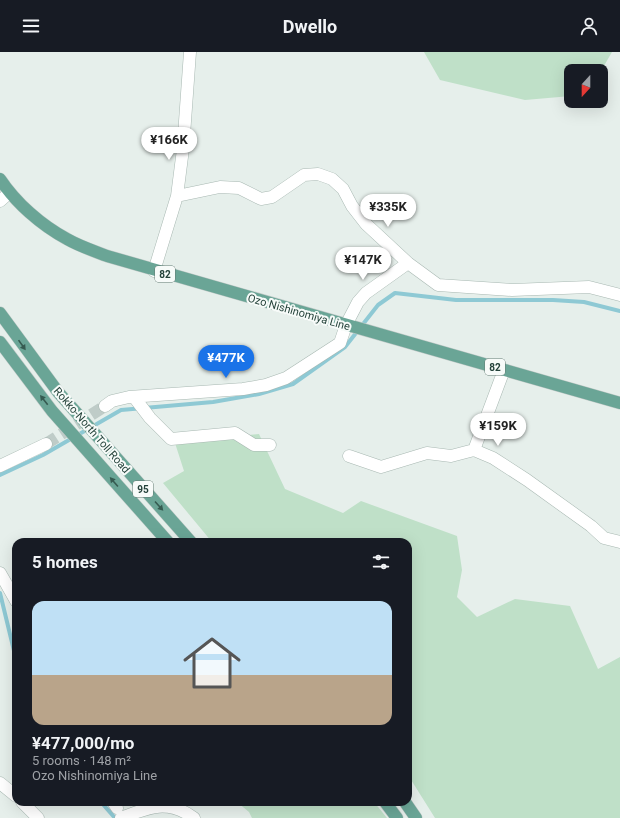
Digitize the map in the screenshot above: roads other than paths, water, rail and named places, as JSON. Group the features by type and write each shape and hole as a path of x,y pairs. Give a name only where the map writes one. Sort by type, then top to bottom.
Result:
{"main road":[{"name":"Ozo Nishinomiya Line","path":"0,179 5,197 67,239 107,256 154,271 620,403"},
{"name":"Rokko-North Toll Road","path":"0,313 58,392 187,538"},
{"name":"Rokko-North Toll Road","path":"0,342 69,430 164,538"},
{"path":"388,806 397,818"},
{"path":"408,806 416,818"}],"street":[{"path":"154,271 177,196 183,149 190,52"},
{"path":"177,196 220,187 239,188 261,199 272,197 304,175 318,174 332,179 343,189 352,206 366,224 408,263 438,285 512,290 589,287 620,295"},
{"path":"105,406 112,401 135,398 243,389 266,385 286,378 340,343 349,326 358,302 366,293 408,263"},
{"path":"474,450 504,370"},
{"path":"135,398 148,416 171,439 235,433 254,445 270,445"},
{"path":"0,466 46,444"},
{"path":"349,456 381,467 427,453 451,456 474,450 493,458 527,480 591,526 604,538 620,542"},
{"path":"0,573 12,594"},
{"path":"0,783 12,793"},
{"path":"26,806 38,818"},
{"path":"117,809 152,806"},
{"path":"167,806 185,812 194,818"}],"waterway":[{"path":"0,475 43,455 121,410 213,402 259,394 293,384 345,347 378,305 395,293 456,300 553,300 584,302 620,311"},
{"path":"0,593 12,642"},
{"path":"104,806 115,818"}],"tunnel":[{"path":"46,444 105,406"}]}
